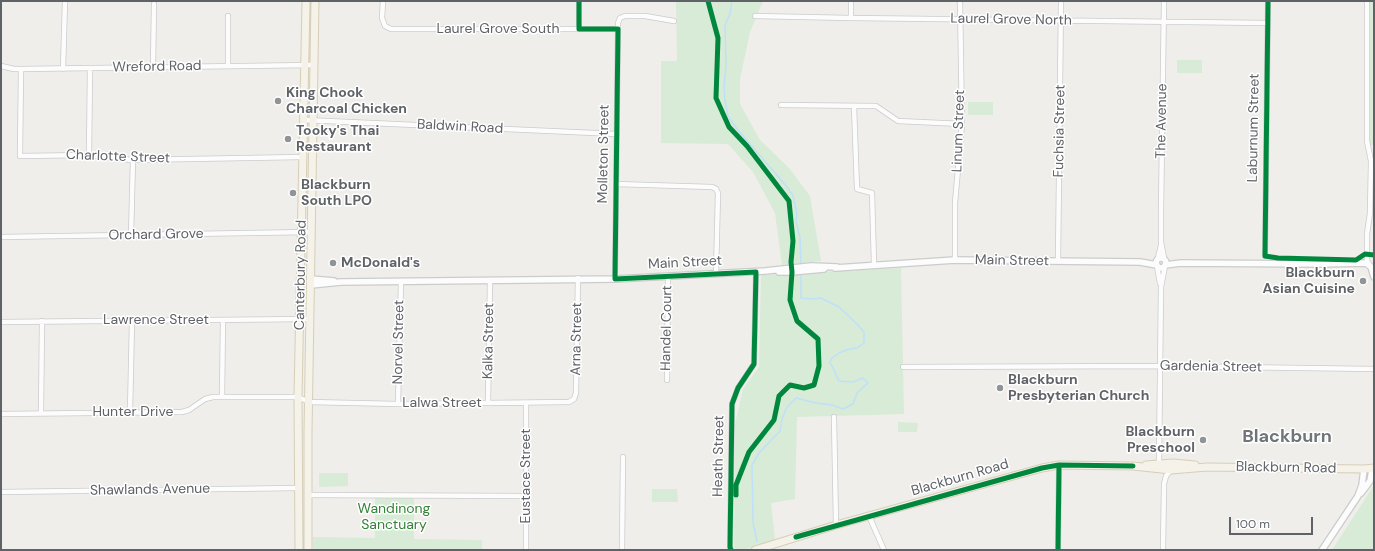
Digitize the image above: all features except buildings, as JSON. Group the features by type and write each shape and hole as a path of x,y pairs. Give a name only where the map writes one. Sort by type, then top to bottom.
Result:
{"main road":[{"name":"Canterbury Road","path":"299,550 298,397 306,1"},
{"name":"Canterbury Road","path":"308,550 315,1"},
{"path":"301,282 311,282"},
{"name":"Blackburn Road","path":"1159,468 1185,464 1207,467"},
{"name":"Blackburn Road","path":"755,550 779,544 836,525 1034,470 1059,465 1133,466 1171,470 1207,467 1371,469"},
{"path":"299,492 308,495"}],"street":[{"path":"63,69 65,1"},
{"name":"Laurel Grove South","path":"382,1 382,18 385,26 391,28 618,29"},
{"path":"579,1 579,29"},
{"path":"851,1 851,18"},
{"name":"Linum Street","path":"955,260 955,204 962,124 960,1"},
{"name":"Fuchsia Street","path":"1058,261 1061,1"},
{"name":"The Avenue","path":"1164,1 1160,261 1159,468 1164,484"},
{"name":"Laburnum Street","path":"1264,264 1268,1"},
{"path":"1367,1 1367,141 1371,161 1367,260 1374,277"},
{"path":"153,67 154,4"},
{"path":"228,16 228,66"},
{"path":"618,29 620,18 625,16 645,16 674,21"},
{"name":"Laurel Grove North","path":"755,16 1164,23 1267,23"},
{"name":"Molleton Street","path":"615,279 618,29"},
{"name":"Wreford Road","path":"1,66 14,69 63,69 314,65"},
{"path":"89,155 90,68"},
{"name":"Charlotte Street","path":"20,69 20,156 89,155 133,160 303,157"},
{"path":"781,105 876,106 898,121 962,124"},
{"path":"854,106 857,189 872,193 874,264"},
{"name":"Baldwin Road","path":"304,120 617,134"},
{"path":"131,235 133,160"},
{"path":"616,184 712,187 716,189 718,193 716,274"},
{"name":"Orchard Grove","path":"1,237 311,232"},
{"name":"Main Street","path":"311,282 321,285 341,282 578,278 615,279 955,260 1369,264"},
{"name":"Main Street","path":"1160,261 1160,268 1181,263"},
{"name":"The Avenue","path":"1161,287 1165,266"},
{"name":"Heath Street","path":"731,550 732,404 738,388 754,364 756,272"},
{"name":"Handel Court","path":"667,380 668,277"},
{"name":"Arna Street","path":"574,399 576,394 578,278"},
{"name":"Kalka Street","path":"488,403 490,280"},
{"name":"Norvel Street","path":"398,404 401,281"},
{"name":"Lawrence Street","path":"1,322 310,319"},
{"path":"222,397 223,320"},
{"path":"40,413 42,321"},
{"path":"130,412 132,321"},
{"name":"Gardenia Street","path":"903,367 1160,366 1374,368"},
{"name":"Hunter Drive","path":"1,414 182,412 189,410 205,399 213,397 298,397 309,402"},
{"name":"Lalwa Street","path":"309,402 398,404 526,403 569,402 574,399"},
{"name":"Eustace Street","path":"526,403 526,550"},
{"path":"834,417 836,525"},
{"path":"622,550 623,457"},
{"path":"1058,550 1059,465"},
{"path":"1322,550 1358,496 1371,469"},
{"path":"1163,550 1164,484 1168,473 1171,470"},
{"name":"Shawlands Avenue","path":"1,492 299,492"},
{"path":"308,495 525,496"},
{"path":"869,516 884,550"}],"green space":[{"path":"676,1 763,1 750,32 740,79 740,104 760,140 789,168 810,196 821,261 782,265 775,213 753,172 728,144 661,143 661,61 677,61"},
{"path":"1370,1 1374,1 1374,145 1370,145"},
{"path":"1177,60 1202,60 1202,73 1177,73"},
{"path":"968,102 993,102 993,115 968,115"},
{"path":"901,268 904,414 797,417 795,499 771,503 775,540 747,549 737,550 734,548 735,424 743,389 759,367 761,275"},
{"path":"898,422 918,423 917,432 898,432"},
{"path":"319,473 348,473 348,486 319,487"},
{"path":"1374,485 1374,550 1332,550 1358,510"},
{"path":"652,489 677,489 678,502 652,502"},
{"name":"Wandinong Sanctuary","path":"375,498 414,498 414,539 482,540 482,550 313,550 313,537 375,538"}],"waterway":[{"path":"732,1 730,14 725,25 726,65 724,86 728,116 737,129 793,196 800,238 801,266"},
{"path":"757,542 753,522 752,465 759,453 780,431 782,419 787,407 796,398 832,405 843,409 853,404 857,393 868,383 863,378 853,382 839,381 830,362 832,358 839,353 857,348 864,343 864,332 839,307 821,298 801,298 801,272"}],"cycle path":[{"path":"579,1 579,29 618,29 615,279 756,272 754,364 738,388 732,404 731,550"},
{"path":"708,1 718,38 716,98 729,127 747,146 789,201 793,241 790,300 797,321 818,339 819,366 814,385 804,388 790,385 779,396 774,420 749,452 736,485 736,495"},
{"path":"1268,1 1265,256 1278,258 1356,260 1365,254 1374,255"},
{"path":"796,537 1042,468 1059,465 1133,466"},
{"path":"1058,550 1059,465"}],"place":[{"name":"King Chook Charcoal Chicken","path":"278,101"},
{"name":"Tooky's Thai Restaurant","path":"288,139"},
{"name":"Blackburn South LPO","path":"293,193"},
{"name":"McDonald's","path":"333,263"},
{"name":"Blackburn Asian Cuisine","path":"1363,281"},
{"name":"Blackburn Presbyterian Church","path":"1000,388"},
{"name":"Blackburn Preschool","path":"1203,440"}],"district":[{"name":"Blackburn","path":"1287,437"}]}
